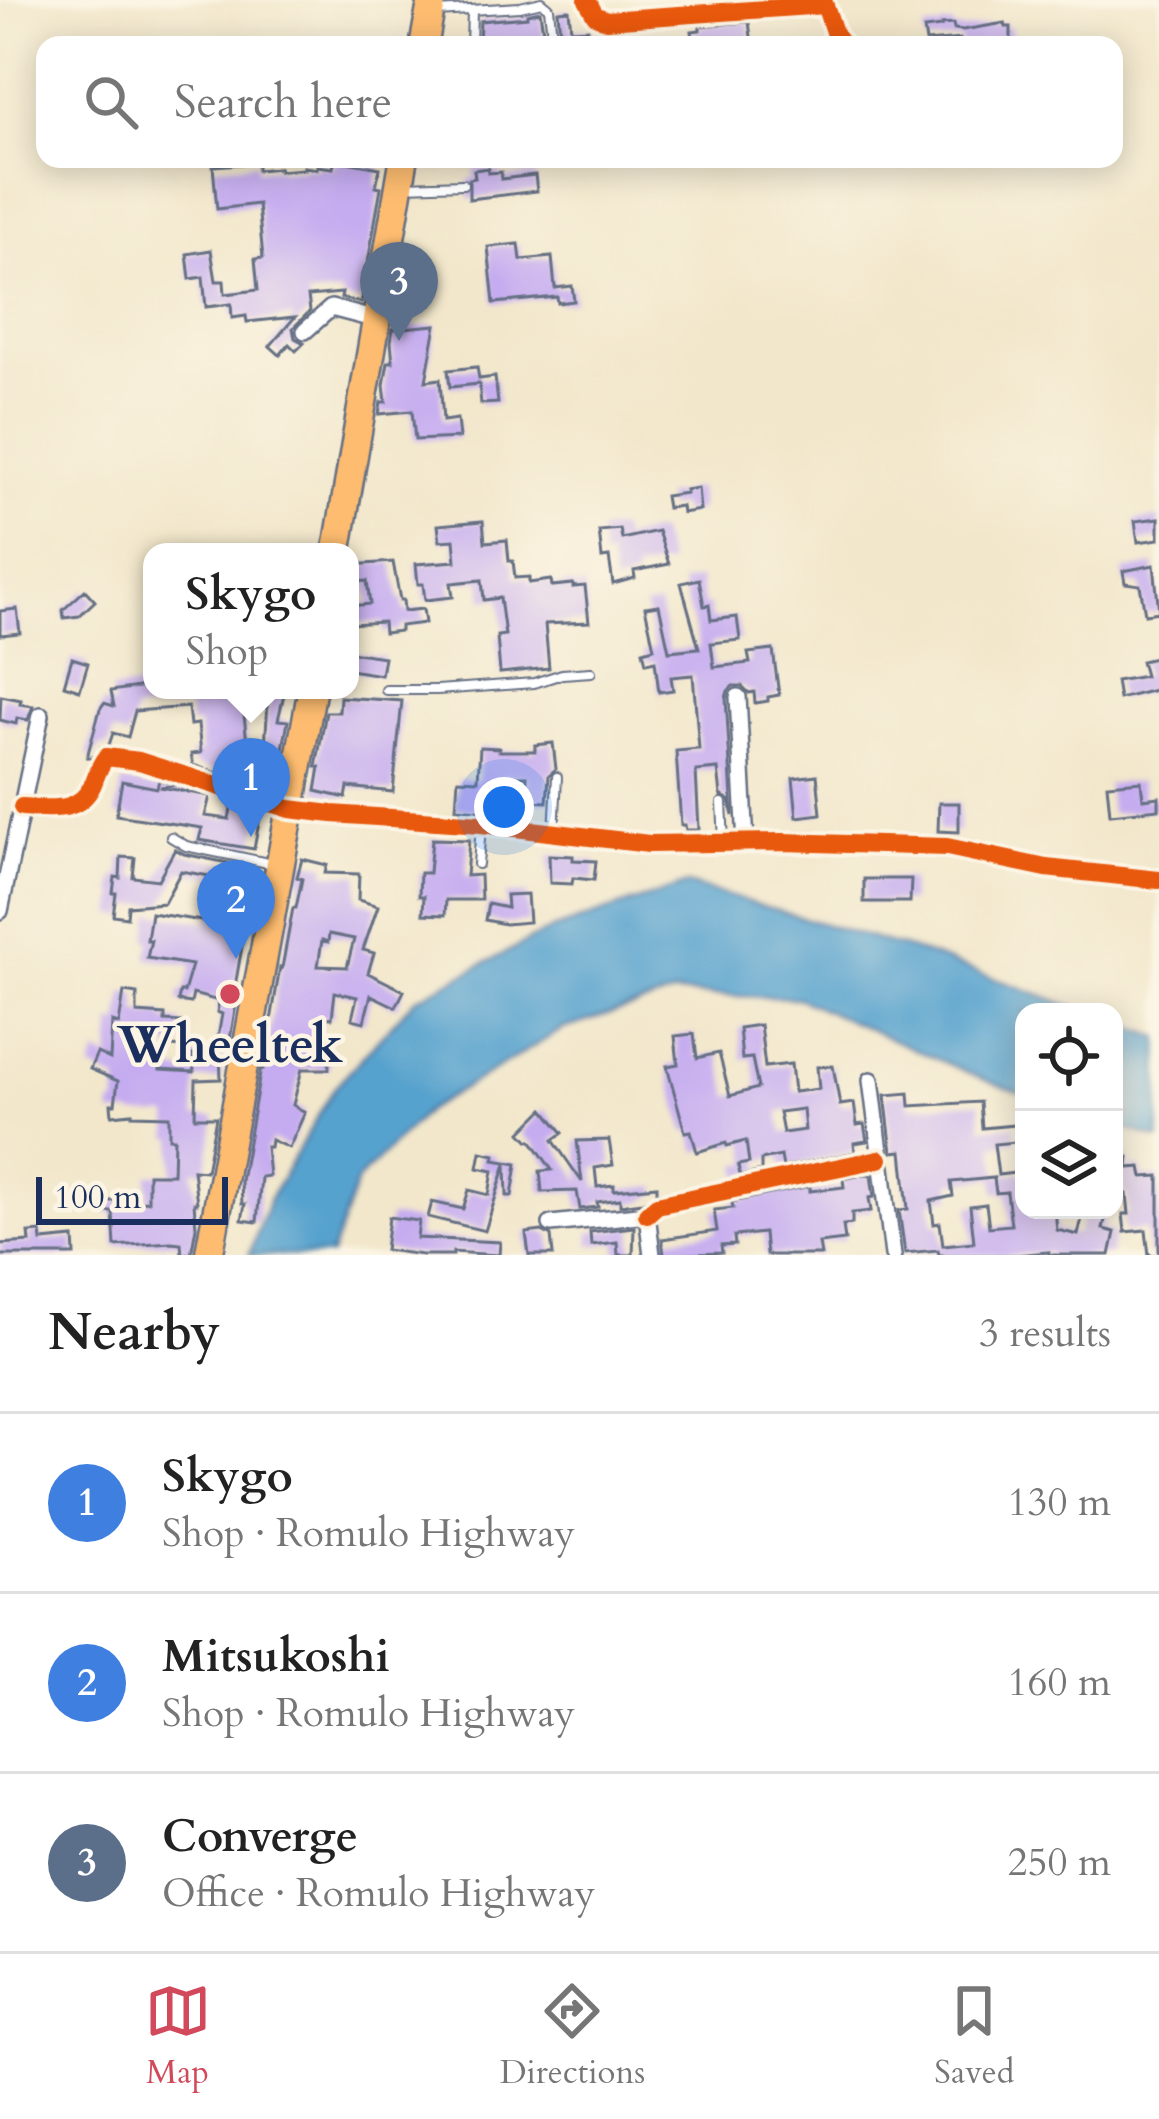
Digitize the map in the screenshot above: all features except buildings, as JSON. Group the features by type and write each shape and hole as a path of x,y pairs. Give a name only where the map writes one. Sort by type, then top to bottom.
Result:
{"highway":[{"path":"426,36 431,6"},
{"path":"339,543 402,173"},
{"path":"209,1255 310,699"}],"street":[{"path":"587,0 595,15 606,20 825,2 836,36"},
{"path":"305,331 332,308 377,320"},
{"path":"738,697 746,843"},
{"path":"0,911 41,715"},
{"path":"22,807 76,805 86,796 106,757 113,756 290,809 650,844 947,847 1063,870 1159,880"},
{"path":"871,1080 893,1255"},
{"path":"551,1224 647,1214 657,1205 879,1159"},
{"path":"647,1214 652,1255"}],"lane":[{"path":"431,6 472,11 545,3 552,36"},
{"path":"471,36 472,11"},
{"path":"402,173 463,184"},
{"path":"386,690 534,682 592,672"},
{"path":"554,834 557,777"},
{"path":"722,803 724,844"},
{"path":"478,863 481,824"},
{"path":"170,837 186,846 280,866"}],"water":[{"path":"687,884 926,954 1064,1003 1015,1003 1015,1091 797,998 675,994 563,1029 427,1110 357,1181 331,1255 249,1255 269,1200 335,1087 415,999 546,932"},
{"path":"1123,1024 1159,1037 1159,1140 1123,1128"}],"cycle path":[{"path":"587,0 595,15 606,20 825,5 836,36"},
{"path":"22,807 63,808 80,801 106,757 139,761 290,809 332,814 481,824 649,844 947,847 1046,868 1159,880"},
{"path":"647,1214 657,1205 879,1159"}],"place":[{"name":"Converge","path":"399,341"},
{"name":"Skygo","path":"251,837"},
{"name":"Mitsukoshi","path":"236,959"},
{"name":"Wheeltek","path":"230,994"}]}
